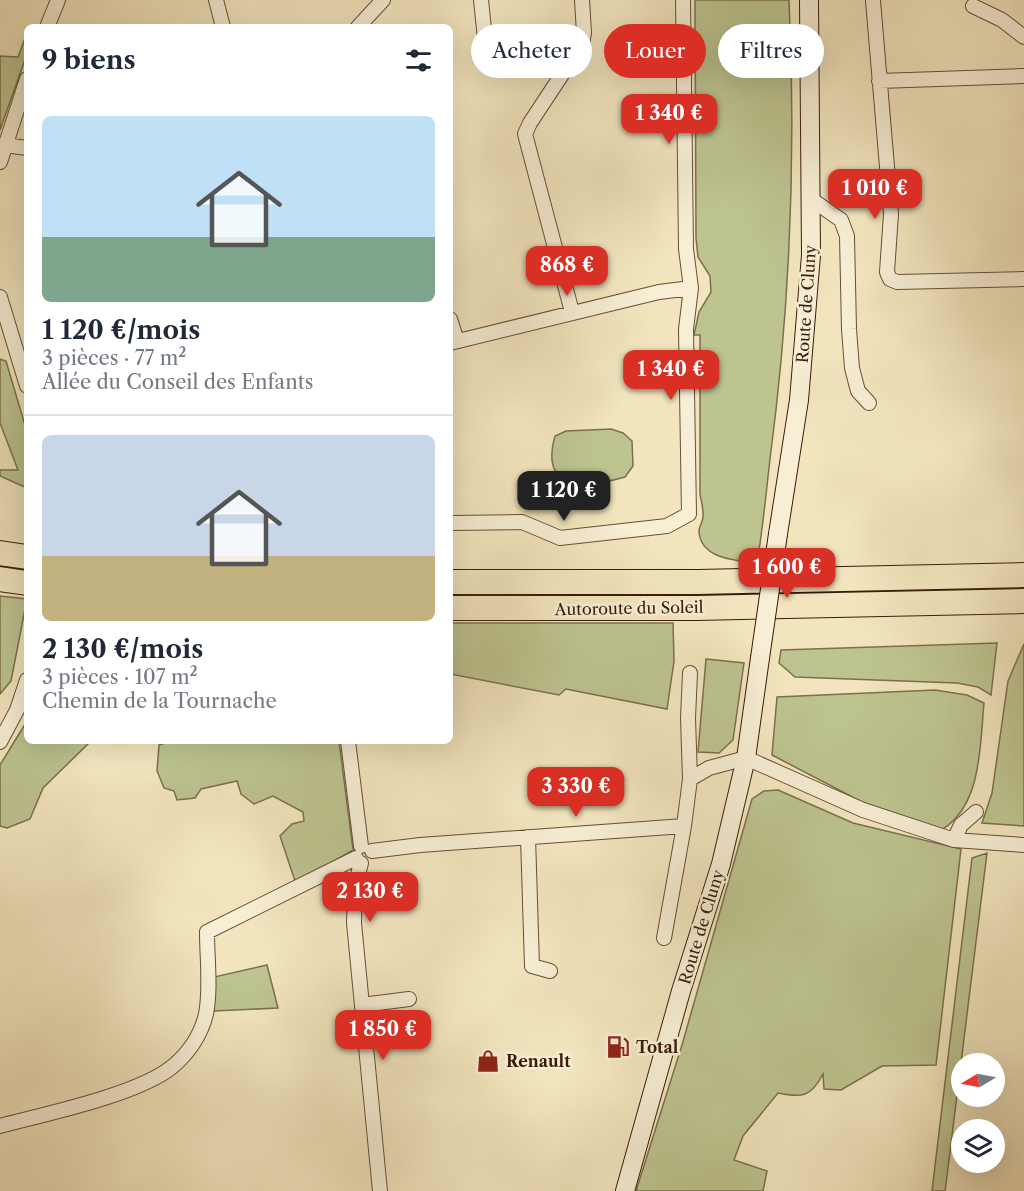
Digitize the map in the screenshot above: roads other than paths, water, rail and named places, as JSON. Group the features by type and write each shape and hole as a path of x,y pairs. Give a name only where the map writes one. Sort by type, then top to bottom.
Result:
{"highway":[{"path":"0,553 24,557"},
{"name":"Autoroute du Soleil","path":"453,582 687,582 1024,575"},
{"path":"0,579 24,583"},
{"name":"Autoroute du Soleil","path":"453,608 674,608 1024,601"}],"main road":[{"name":"Route de Cluny","path":"625,1191 681,991 721,864 746,758 800,388 811,255 809,0"}],"street":[{"path":"48,24 58,0"},
{"path":"216,0 223,24"},
{"path":"362,24 383,0"},
{"path":"481,0 483,24"},
{"path":"572,312 525,134 582,44 584,33 582,0"},
{"path":"453,524 522,522 560,538 667,526 689,514 686,329 691,288 686,249 683,0"},
{"path":"873,1 891,214 887,272 890,279 897,282 1024,279"},
{"path":"973,6 1002,20 1024,37"},
{"path":"879,81 1024,76"},
{"path":"0,162 24,88"},
{"path":"4,145 24,148"},
{"path":"811,199 841,220 848,236 849,329 852,368 858,391 869,404"},
{"path":"453,342 659,291 691,288"},
{"path":"0,297 24,376"},
{"path":"664,938 690,779 688,718 690,673"},
{"path":"0,742 24,691"},
{"path":"348,744 363,855 355,887 354,923 380,1191"},
{"path":"690,779 709,768 746,758 863,810 954,840 1024,845"},
{"path":"954,840 961,825 976,812"},
{"path":"0,1126 108,1096 171,1068 188,1052 199,1034 206,1015 207,932 363,855 528,837 684,826"},
{"path":"528,837 532,966 550,971"},
{"path":"362,1005 409,999"}],"place":[{"name":"Total","path":"618,1047"},
{"name":"Renault","path":"488,1061"}]}
